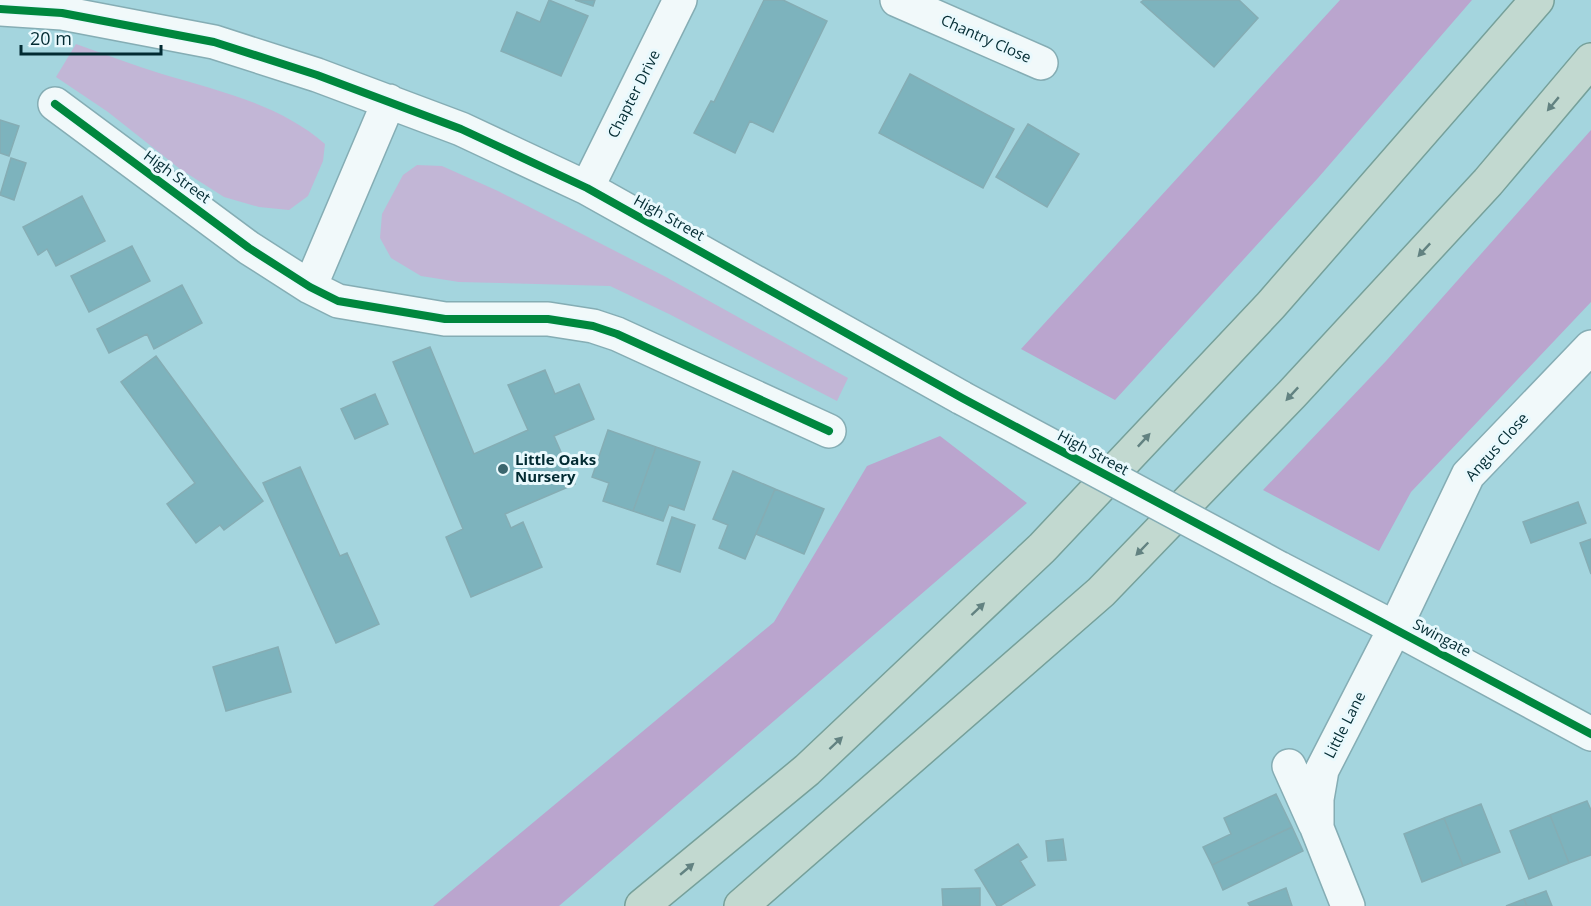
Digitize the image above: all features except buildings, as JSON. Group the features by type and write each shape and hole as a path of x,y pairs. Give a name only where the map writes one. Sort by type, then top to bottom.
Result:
{"highway":[{"path":"642,906 807,770 1042,548 1270,305 1537,0"},
{"path":"741,906 1101,592 1292,394 1456,216 1591,60"}],"street":[{"name":"Chapter Drive","path":"587,188 680,0"},
{"name":"Chantry Close","path":"897,0 1041,63"},
{"name":"High Street","path":"0,9 62,13 214,42 316,75 461,129 587,188 962,398 1279,568"},
{"path":"310,287 389,101"},
{"name":"High Street","path":"55,104 249,248 310,287 339,301 446,319 548,319 593,327 617,334 829,431"},
{"name":"Angus Close","path":"1395,628 1468,475 1591,347"},
{"name":"Swingate","path":"1279,568 1591,734"},
{"name":"Little Lane","path":"1317,828 1317,799 1322,770 1395,628"},
{"name":"Little Lane","path":"1289,766 1348,906"}],"shaded area":[{"path":"1340,0 1472,0 1318,178 1115,400 1021,349"},
{"path":"76,44 151,71 248,100 307,130 325,144 323,161 308,196 289,210 259,207 224,197 180,169 108,112 56,77"},
{"path":"1591,130 1591,302 1411,492 1379,551 1263,490 1386,361"},
{"path":"417,165 442,166 498,191 666,277 848,378 837,401 610,286 459,282 421,276 391,258 380,238 382,214 403,175"},
{"path":"940,436 1027,503 559,906 433,906 774,622 867,466"}],"cycle path":[{"path":"0,9 62,13 214,42 317,75 461,129 587,188 962,398 1591,734"},
{"path":"55,104 249,248 310,287 338,301 445,319 548,319 593,326 617,334 829,431"}],"place":[{"name":"Little Oaks Nursery","path":"503,469"}]}
